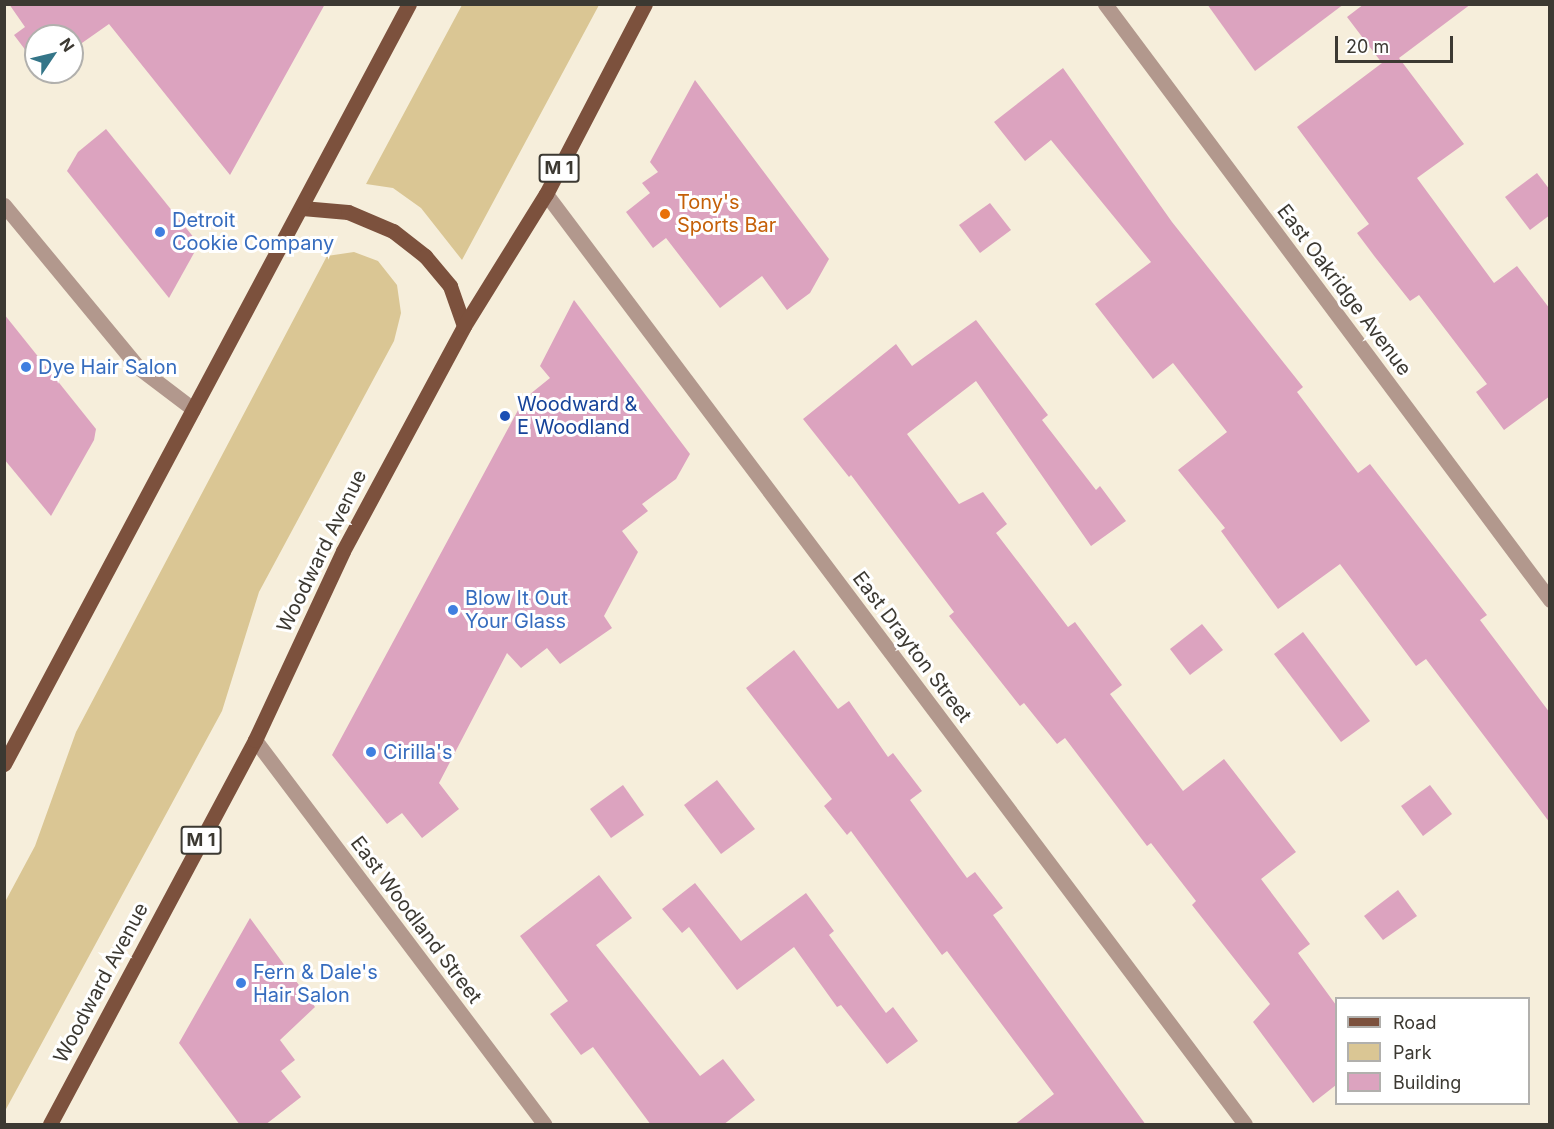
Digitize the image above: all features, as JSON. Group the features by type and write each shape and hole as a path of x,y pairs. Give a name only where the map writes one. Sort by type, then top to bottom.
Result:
{"main road":[{"path":"4,764 409,4"},
{"name":"Woodward Avenue","path":"50,1125 255,740 343,551 464,326 546,194 645,4"},
{"path":"302,208 348,212 393,231 425,256 450,286 464,326"}],"street":[{"name":"East Oakridge Avenue","path":"1105,4 1550,600"},
{"name":"East Drayton Street","path":"546,194 1245,1125"},
{"path":"4,205 138,368 193,409"},
{"name":"East Woodland Street","path":"255,740 544,1125"}],"green space":[{"path":"462,5 599,5 462,260 421,208 393,188 366,184"},
{"path":"354,252 378,261 397,285 401,313 394,341 259,592 222,711 5,1111 5,902 35,846 76,732 327,256"}],"building":[{"path":"9,4 325,4 230,175 109,24 84,42 84,24 24,26"},
{"path":"1207,4 1344,4 1255,71"},
{"path":"1364,4 1471,4 1399,58 1464,144 1417,178 1494,283 1517,266 1550,309 1550,396 1504,430 1476,392 1487,384 1419,295 1410,301 1357,233 1369,224 1297,127 1382,63 1347,17"},
{"path":"24,28 24,48 14,35"},
{"path":"1063,68 1172,222 1303,387 1297,392 1358,473 1370,464 1487,615 1480,620 1550,713 1550,823 1426,659 1416,666 1340,564 1278,609 1221,531 1225,528 1178,470 1227,432 1173,363 1153,379 1095,304 1151,262 1051,140 1025,161 994,122"},
{"path":"695,80 829,259 810,293 787,310 762,276 720,308 666,238 653,248 626,212 650,193 642,183 658,172 650,162"},
{"path":"106,129 199,244 169,298 67,171 78,152"},
{"path":"1537,173 1550,190 1550,215 1530,230 1505,197"},
{"path":"990,203 1011,230 980,253 959,225"},
{"path":"574,300 690,454 676,479 642,504 648,511 622,531 638,552 604,616 612,628 560,664 547,648 521,668 507,653 439,783 459,809 422,838 402,813 387,824 332,755 524,399 550,378 540,366"},
{"name":"Dye Hair Salon","path":"4,314 96,429 94,440 51,516 4,459"},
{"path":"976,320 1048,415 1042,420 1096,490 1100,486 1126,521 1091,546 976,381 907,434 959,504 983,492 1007,524 996,533 1068,627 1075,622 1122,685 1110,694 1183,791 1224,759 1296,852 1261,879 1310,944 1298,953 1335,1004 1335,1086 1313,1103 1253,1022 1270,1004 1192,905 1196,901 1151,843 1147,846 1065,738 1057,744 1024,703 1020,706 949,616 954,612 851,475 849,477 803,419 896,344 912,366"},
{"path":"1202,624 1223,650 1190,675 1170,649"},
{"path":"1303,632 1370,721 1341,742 1274,654"},
{"path":"794,650 838,709 849,701 888,757 893,753 922,791 910,800 967,878 975,872 1003,908 993,915 1146,1125 1014,1125 1054,1094 947,951 942,955 851,831 847,835 824,806 832,799 746,688"},
{"path":"717,780 755,829 721,854 684,805"},
{"path":"623,785 644,815 611,838 590,809"},
{"path":"1430,785 1452,814 1423,836 1401,806"},
{"path":"599,875 632,918 596,945 700,1076 723,1059 755,1100 723,1125 651,1125 593,1047 581,1055 550,1014 568,1001 520,936"},
{"path":"695,883 741,941 806,893 834,931 829,935 886,1013 893,1007 918,1041 887,1064 841,1005 837,1007 794,947 737,990 689,927 682,933 662,909"},
{"path":"1398,890 1417,916 1383,940 1364,916"},
{"path":"250,918 315,1007 280,1040 295,1060 281,1071 301,1097 265,1125 240,1125 179,1043"}],"place":[{"name":"Tony's Sports Bar","path":"665,214"},
{"name":"Detroit Cookie Company","path":"160,232"},
{"name":"Dye Hair Salon","path":"26,367"},
{"name":"Woodward & E Woodland","path":"505,416"},
{"name":"Blow It Out Your Glass","path":"453,610"},
{"name":"Cirilla's","path":"371,752"},
{"name":"Fern & Dale's Hair Salon","path":"241,983"}]}
